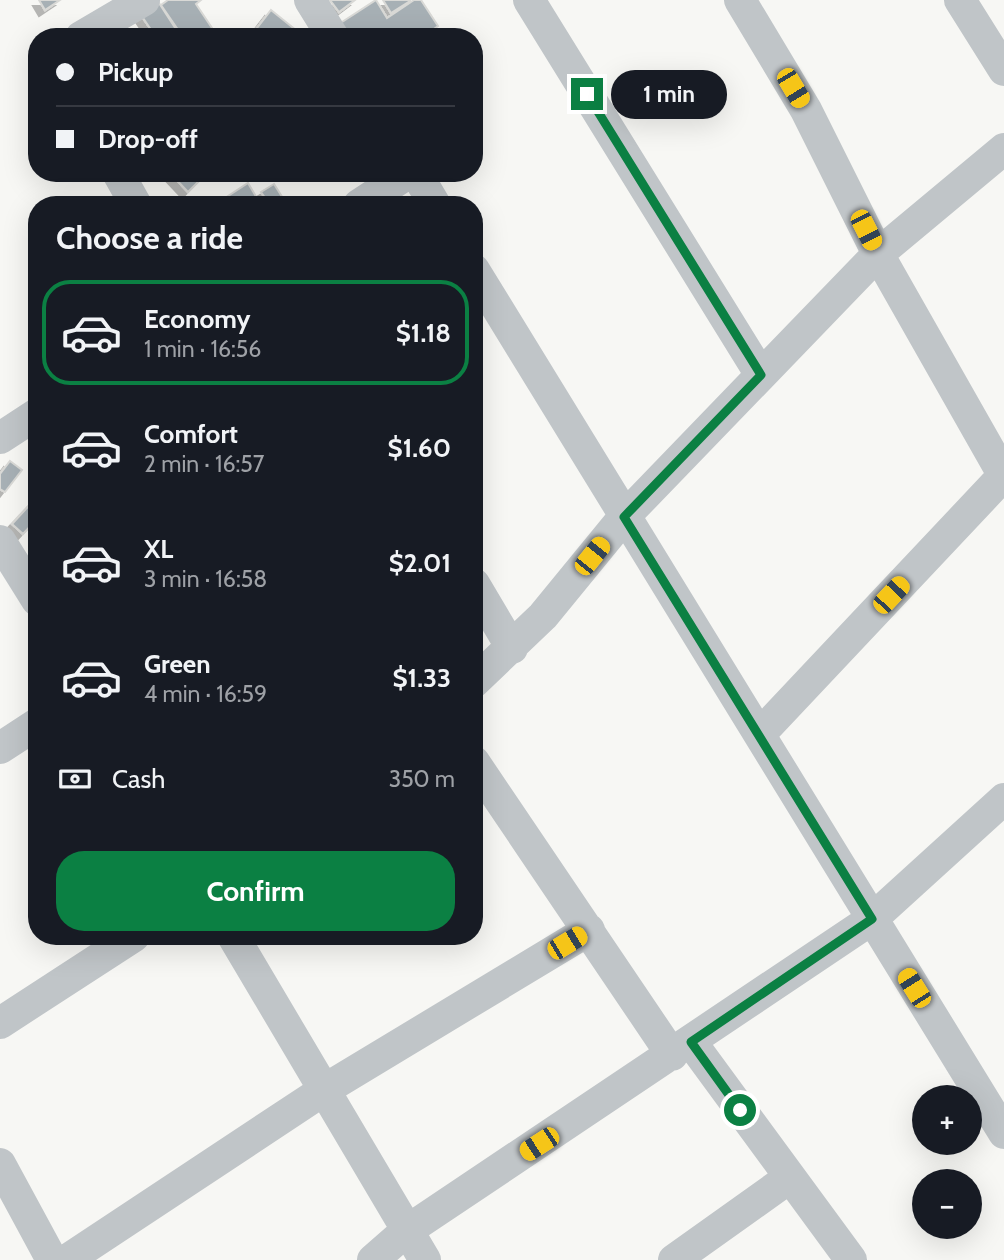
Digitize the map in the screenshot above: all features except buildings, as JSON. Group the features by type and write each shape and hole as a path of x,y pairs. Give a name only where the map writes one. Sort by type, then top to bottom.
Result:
{"street":[{"path":"96,28 144,0"},
{"path":"310,0 327,28"},
{"path":"529,0 761,375"},
{"path":"740,0 806,110 878,254 1004,476 760,734"},
{"path":"960,0 1004,71"},
{"path":"483,674 543,616 624,517 878,254 1004,149"},
{"path":"373,196 394,182"},
{"path":"483,285 1003,1128"},
{"path":"0,438 28,420"},
{"path":"0,541 28,586"},
{"path":"483,599 512,648"},
{"path":"0,748 28,729"},
{"path":"483,775 589,930 682,1049 789,1178 851,1260"},
{"path":"373,1260 405,1232 682,1049 872,919 1004,799"},
{"path":"67,1260 324,1090 589,930"},
{"path":"0,1023 120,945"},
{"path":"238,945 405,1232 425,1260"},
{"path":"0,1164 52,1260"},
{"path":"674,1260 789,1178"}],"route":[{"path":"587,94 761,375 624,517 872,919 691,1042 740,1110"}]}
